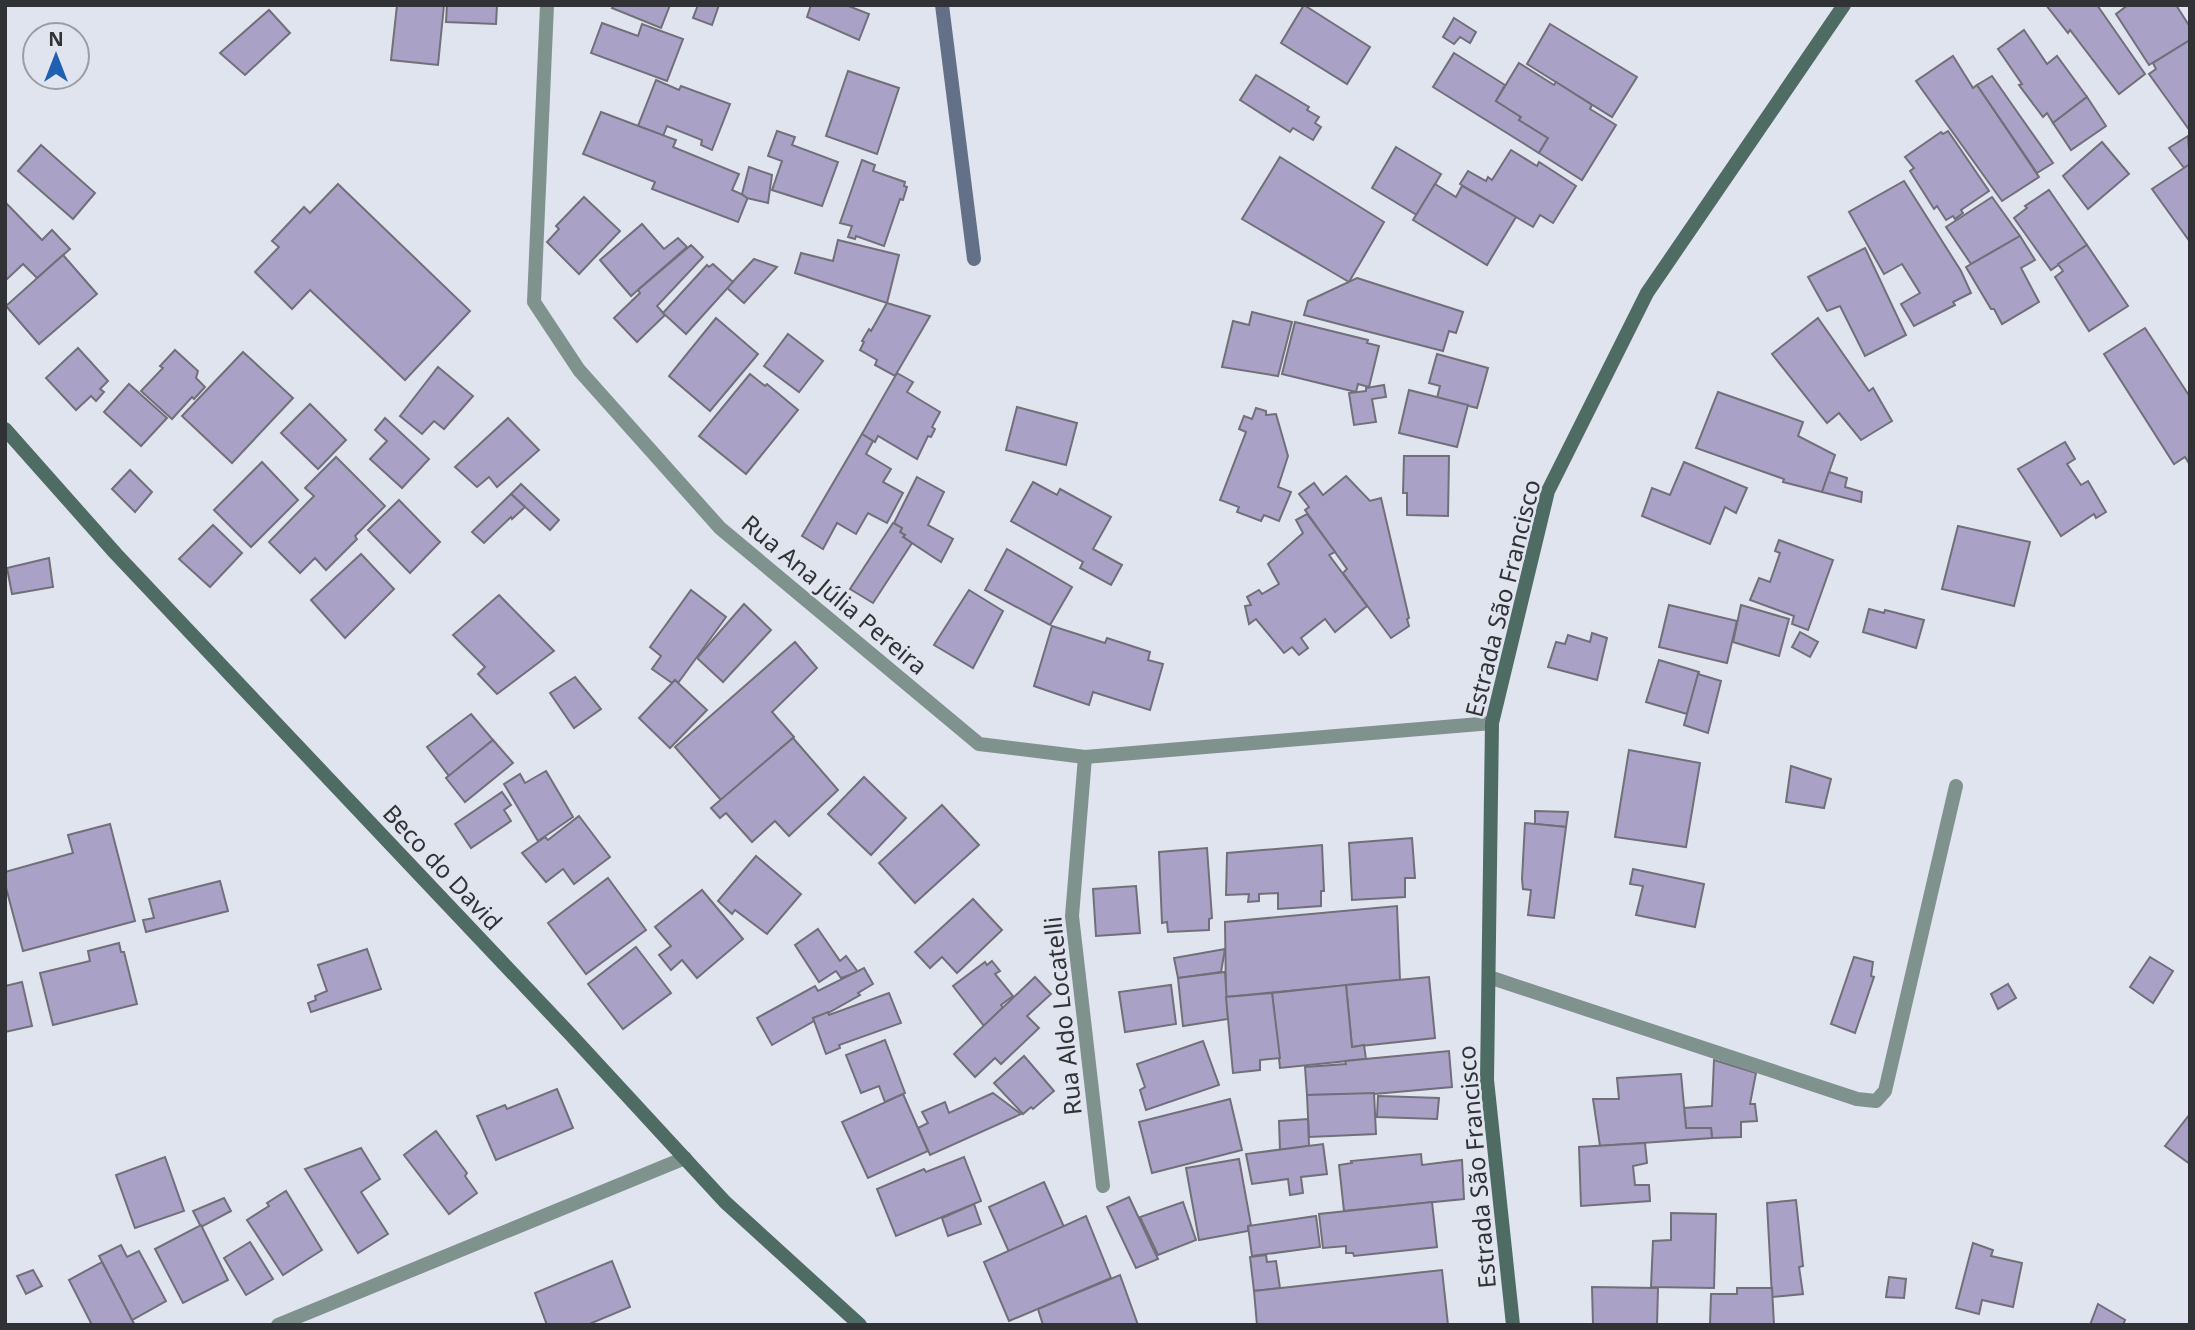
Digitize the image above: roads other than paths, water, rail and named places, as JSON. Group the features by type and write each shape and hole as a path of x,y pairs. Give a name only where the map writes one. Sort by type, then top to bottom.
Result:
{"main road":[{"name":"Estrada São Francisco","path":"1513,1325 1487,1080 1492,723 1548,491 1647,293 1844,5"},
{"name":"Beco do David","path":"5,429 116,554 571,1035 725,1202 860,1325"}],"street":[{"name":"Rua Ana Júlia Pereira","path":"547,5 534,302 579,370 720,528 979,744 1086,757 1492,723"},
{"name":"Rua Aldo Locatelli","path":"1086,757 1072,916 1103,1186"},
{"path":"1489,977 1857,1099 1876,1101 1885,1091 1956,786"},
{"path":"278,1325 685,1158"}],"waterway":[{"path":"942,5 974,259"}]}
